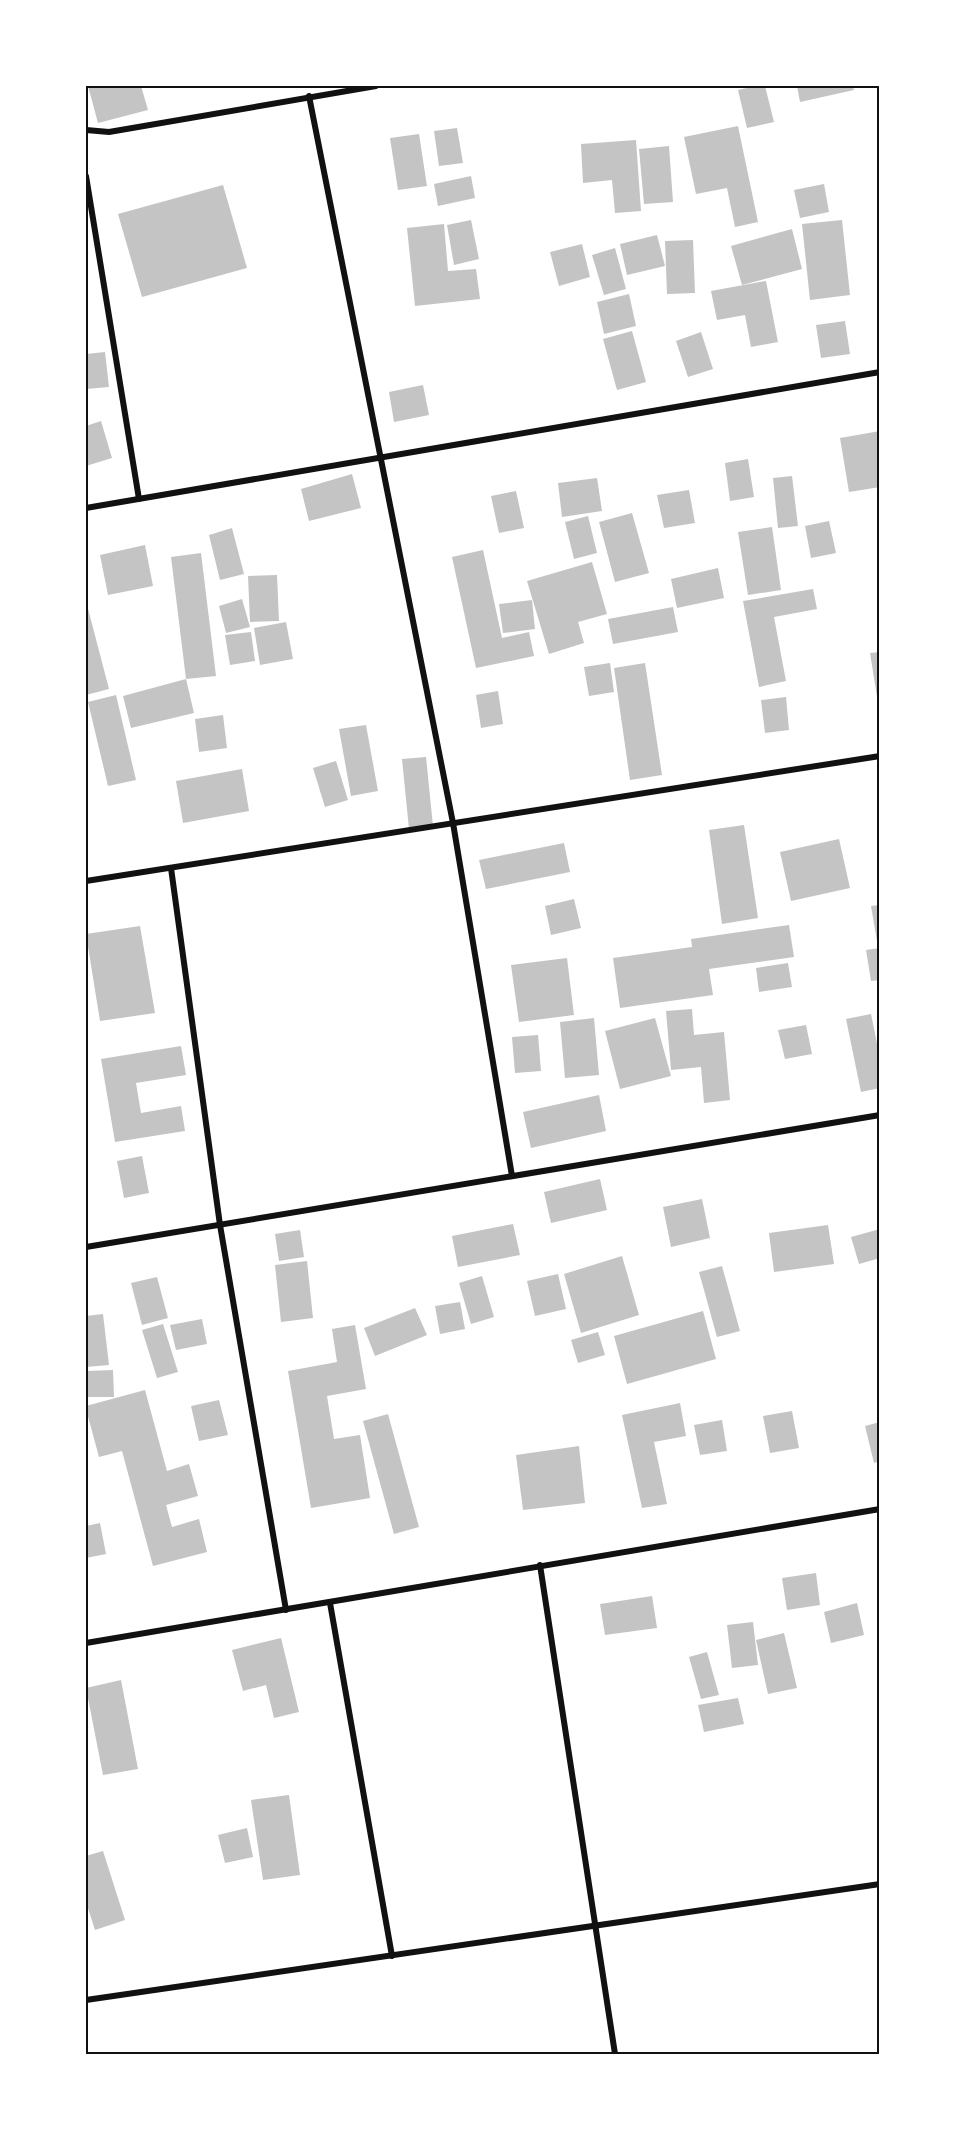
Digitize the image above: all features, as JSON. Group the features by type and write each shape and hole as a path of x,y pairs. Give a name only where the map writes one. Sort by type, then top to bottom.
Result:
{"street":[{"path":"86,130 110,132 376,86"},
{"path":"309,96 453,823 512,1176"},
{"path":"86,176 139,499"},
{"path":"86,508 879,372"},
{"path":"86,881 879,756"},
{"path":"171,868 220,1225 286,1610"},
{"path":"86,1247 879,1115"},
{"path":"86,1643 879,1509"},
{"path":"540,1565 615,2055"},
{"path":"330,1603 392,1956"},
{"path":"86,2000 879,1884"}],"building":[{"path":"88,86 141,86 148,110 98,123"},
{"path":"765,86 774,122 747,128 738,90"},
{"path":"797,86 853,86 854,90 800,102"},
{"path":"738,126 758,222 735,227 727,188 696,194 684,137"},
{"path":"457,128 463,163 439,166 434,131"},
{"path":"419,134 427,186 398,190 390,138"},
{"path":"636,140 641,211 615,213 612,180 583,183 581,144"},
{"path":"669,146 673,202 644,204 639,149"},
{"path":"471,176 475,198 438,206 434,184"},
{"path":"824,184 829,212 800,218 794,190"},
{"path":"223,185 247,268 142,297 118,214"},
{"path":"471,220 479,259 454,265 447,225"},
{"path":"842,220 850,295 810,300 802,224"},
{"path":"444,224 448,271 476,269 480,299 415,306 407,228"},
{"path":"792,229 802,269 742,285 731,246"},
{"path":"657,235 665,266 627,275 620,244"},
{"path":"693,240 695,293 667,294 665,241"},
{"path":"582,244 590,277 559,286 550,252"},
{"path":"615,248 626,289 604,295 592,255"},
{"path":"766,281 778,342 751,347 745,315 717,320 711,291"},
{"path":"629,294 636,326 604,334 597,302"},
{"path":"845,321 850,354 821,358 816,325"},
{"path":"632,331 646,382 617,390 603,339"},
{"path":"701,332 713,369 688,377 676,341"},
{"path":"105,352 109,387 86,389 86,354"},
{"path":"423,385 429,415 394,422 389,392"},
{"path":"101,421 112,458 86,466 86,426"},
{"path":"880,431 880,487 849,492 840,438"},
{"path":"748,459 754,497 730,501 725,463"},
{"path":"352,474 361,508 309,521 301,489"},
{"path":"792,476 798,526 778,528 773,478"},
{"path":"597,478 602,511 562,517 558,483"},
{"path":"689,490 695,523 664,528 657,495"},
{"path":"516,491 524,528 499,533 491,496"},
{"path":"632,513 649,573 615,582 599,522"},
{"path":"588,516 597,553 574,559 565,522"},
{"path":"829,521 836,553 811,558 805,526"},
{"path":"772,527 781,590 748,595 738,532"},
{"path":"232,528 244,574 220,580 209,535"},
{"path":"145,545 153,586 108,595 100,555"},
{"path":"483,550 502,638 529,632 534,656 476,668 452,557"},
{"path":"201,553 216,676 186,679 171,557"},
{"path":"592,562 607,614 578,622 584,643 549,654 527,581"},
{"path":"718,568 724,598 677,608 671,579"},
{"path":"277,575 279,621 250,622 248,576"},
{"path":"813,589 817,609 774,617 786,681 759,687 743,601"},
{"path":"242,599 250,627 226,633 219,606"},
{"path":"532,600 535,629 503,633 499,604"},
{"path":"86,601 109,689 86,695"},
{"path":"673,607 678,632 613,644 608,619"},
{"path":"286,622 293,659 260,665 254,628"},
{"path":"251,632 255,661 230,665 225,635"},
{"path":"880,652 880,703 878,703 870,653"},
{"path":"610,663 614,692 589,696 584,667"},
{"path":"645,663 662,775 630,780 614,668"},
{"path":"186,679 194,713 131,728 123,696"},
{"path":"498,691 503,724 481,728 476,695"},
{"path":"116,695 136,780 108,786 88,702"},
{"path":"786,697 789,730 765,733 761,700"},
{"path":"223,715 227,748 199,752 195,719"},
{"path":"366,725 378,791 351,796 339,729"},
{"path":"426,757 433,826 409,829 402,759"},
{"path":"336,761 348,800 325,807 313,768"},
{"path":"242,769 249,811 183,823 176,781"},
{"path":"744,825 758,918 722,924 709,830"},
{"path":"839,839 850,888 791,901 780,852"},
{"path":"564,843 570,872 486,889 479,860"},
{"path":"574,899 581,928 551,935 545,906"},
{"path":"880,905 880,946 878,947 871,906"},
{"path":"789,925 794,957 709,969 713,995 620,1008 613,958 692,947 691,939"},
{"path":"140,926 155,1013 100,1021 86,934"},
{"path":"880,948 880,980 871,981 866,950"},
{"path":"567,958 574,1015 519,1022 511,965"},
{"path":"788,963 792,987 759,992 756,968"},
{"path":"692,1009 694,1035 724,1032 730,1100 704,1103 701,1067 671,1070 666,1011"},
{"path":"871,1014 880,1058 880,1088 861,1092 846,1019"},
{"path":"594,1018 599,1075 565,1078 560,1022"},
{"path":"655,1018 671,1076 620,1089 605,1031"},
{"path":"806,1025 812,1054 785,1059 778,1030"},
{"path":"538,1035 541,1071 515,1073 512,1037"},
{"path":"181,1046 186,1075 136,1083 141,1113 181,1106 185,1131 115,1142 101,1059"},
{"path":"599,1095 606,1131 531,1148 523,1112"},
{"path":"142,1156 149,1193 124,1198 117,1161"},
{"path":"600,1179 607,1210 551,1223 544,1192"},
{"path":"702,1199 710,1238 671,1247 663,1207"},
{"path":"513,1224 520,1255 458,1267 452,1236"},
{"path":"828,1225 834,1264 774,1272 769,1233"},
{"path":"880,1229 880,1258 859,1264 851,1237"},
{"path":"300,1230 304,1257 279,1261 275,1234"},
{"path":"622,1256 639,1315 581,1333 564,1274"},
{"path":"307,1261 313,1318 281,1322 275,1265"},
{"path":"722,1266 740,1331 717,1337 699,1272"},
{"path":"558,1274 566,1309 535,1316 527,1281"},
{"path":"482,1276 494,1317 471,1324 459,1283"},
{"path":"157,1277 168,1318 142,1325 131,1283"},
{"path":"460,1302 465,1329 440,1334 435,1306"},
{"path":"415,1308 427,1335 375,1356 364,1328"},
{"path":"703,1311 716,1359 627,1384 614,1336"},
{"path":"103,1314 109,1365 86,1367 86,1316"},
{"path":"202,1319 207,1344 176,1350 170,1325"},
{"path":"163,1324 178,1372 157,1378 142,1330"},
{"path":"355,1325 366,1389 327,1396 334,1439 360,1435 370,1498 311,1508 288,1371 337,1362 332,1329"},
{"path":"598,1332 605,1355 578,1363 571,1340"},
{"path":"113,1370 114,1397 86,1397 86,1371"},
{"path":"145,1390 167,1471 189,1464 198,1496 166,1505 172,1527 199,1519 207,1552 153,1566 122,1451 99,1457 86,1409 86,1406"},
{"path":"219,1400 228,1435 199,1441 191,1406"},
{"path":"680,1403 686,1436 654,1442 667,1504 642,1508 622,1415"},
{"path":"792,1411 799,1448 770,1453 763,1416"},
{"path":"388,1414 419,1527 394,1534 363,1421"},
{"path":"722,1420 727,1451 700,1455 694,1425"},
{"path":"880,1422 880,1461 874,1463 865,1426"},
{"path":"579,1446 585,1503 523,1510 516,1455"},
{"path":"100,1523 106,1554 86,1558 86,1526"},
{"path":"816,1573 820,1605 787,1610 782,1578"},
{"path":"652,1596 657,1628 605,1635 600,1604"},
{"path":"857,1603 864,1635 831,1643 824,1612"},
{"path":"753,1622 758,1665 732,1668 727,1625"},
{"path":"784,1633 797,1688 768,1694 756,1640"},
{"path":"281,1638 299,1712 274,1718 266,1685 243,1691 232,1650"},
{"path":"707,1652 719,1695 701,1699 689,1657"},
{"path":"121,1680 138,1769 103,1775 86,1688"},
{"path":"738,1698 744,1724 704,1732 698,1705"},
{"path":"289,1795 300,1875 263,1880 251,1800"},
{"path":"247,1828 253,1857 225,1863 218,1835"},
{"path":"103,1851 125,1920 95,1930 86,1902 86,1856"}]}
